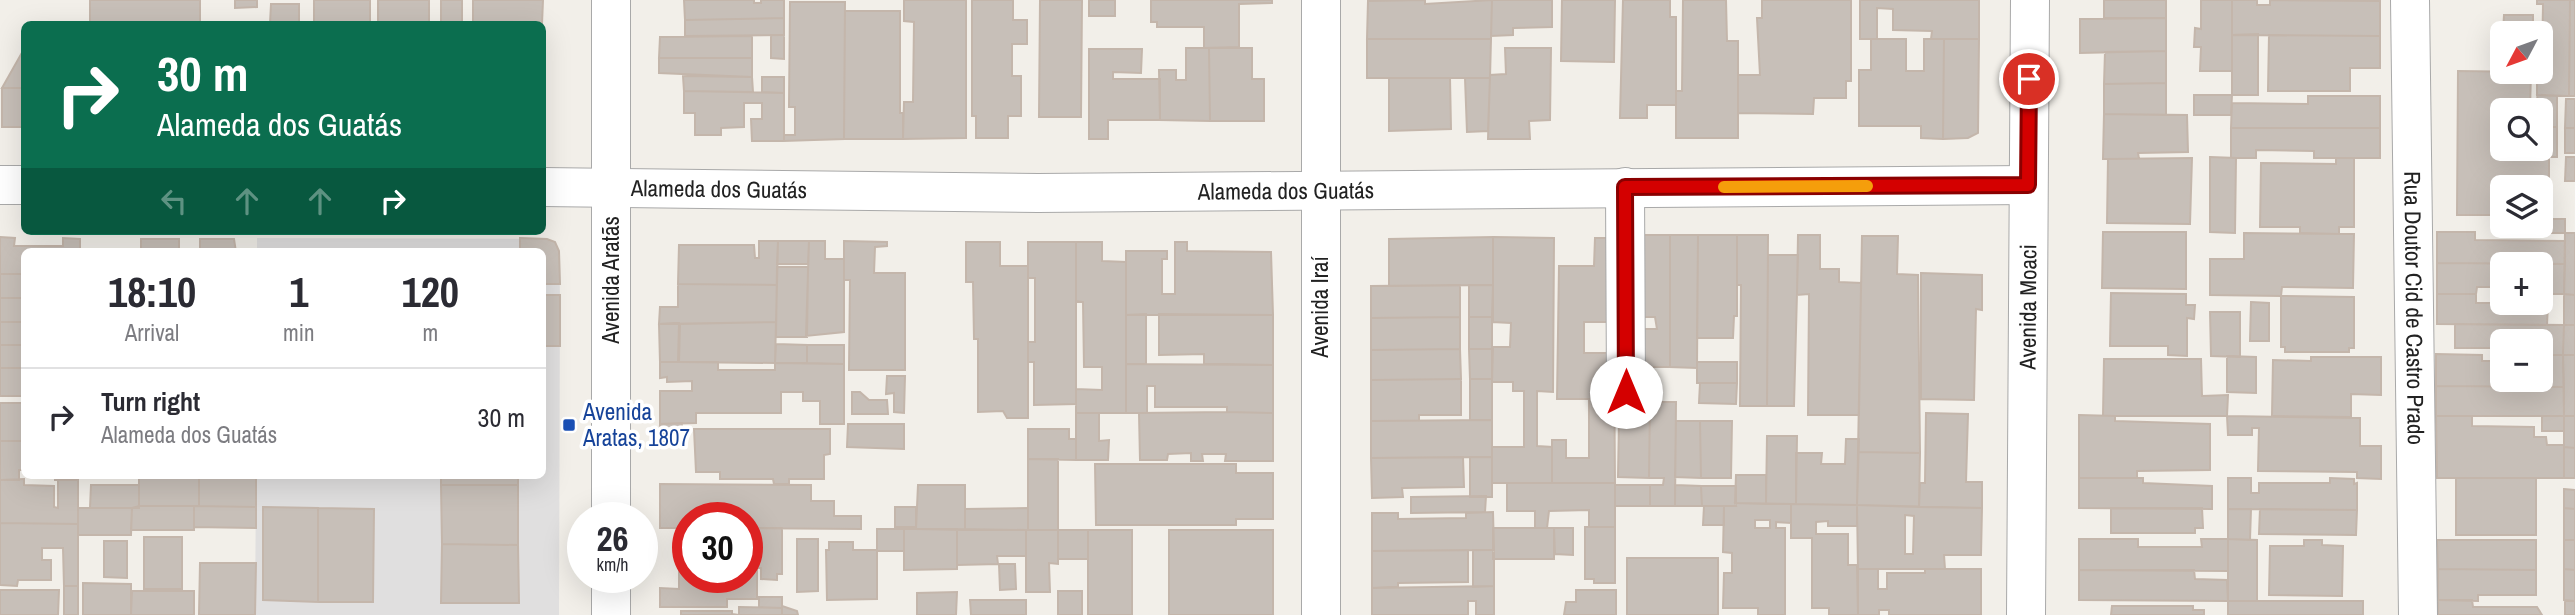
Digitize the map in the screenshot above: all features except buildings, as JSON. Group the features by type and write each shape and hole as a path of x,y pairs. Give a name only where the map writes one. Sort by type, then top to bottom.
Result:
{"street":[{"name":"Avenida Aratãs","path":"611,0 611,502"},
{"name":"Avenida Iraí","path":"1321,0 1321,615"},
{"name":"Avenida Moaci","path":"2026,615 2030,0"},
{"name":"Rua Doutor Cid de Castro Prado","path":"2410,0 2418,615"},
{"path":"0,185 21,185"},
{"name":"Alameda dos Guatás","path":"546,187 1038,193 2028,185"},
{"path":"1625,187 1626,392"},
{"path":"611,593 611,615"}],"shaded area":[{"path":"257,238 547,239 555,242 559,251 560,295 559,615 255,615 256,479 546,479 546,248 257,248"}],"slow traffic":[{"path":"1724,187 1867,186"}],"place":[{"name":"Avenida Aratas, 1807","path":"569,425"}],"route":[{"path":"1626,392 1625,187 2028,185 2029,79"}]}
